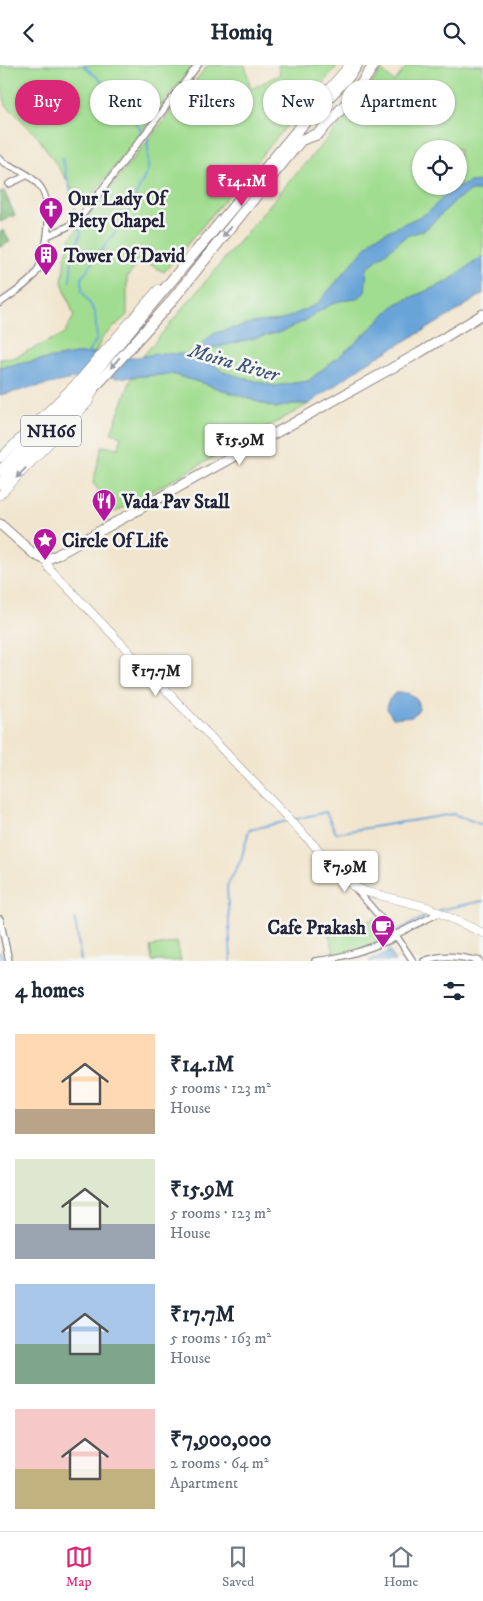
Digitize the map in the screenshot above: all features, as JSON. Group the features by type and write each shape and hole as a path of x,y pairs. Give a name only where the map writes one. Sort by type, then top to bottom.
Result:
{"highway":[{"name":"NH66","path":"0,484 96,380 121,335 295,133 351,74 357,65"},
{"name":"NH66","path":"0,471 96,380 169,304 301,139 318,134 354,95 374,65"}],"main road":[{"path":"0,524 36,555 46,560 419,353 483,314"}],"street":[{"path":"47,236 69,226 84,213 198,65"},
{"path":"0,458 78,381 121,335 348,65"},
{"path":"0,159 3,163 28,175 42,189 47,205 47,236 42,262 34,276 0,303"},
{"path":"9,184 28,175"},
{"path":"0,495 88,403 96,380"},
{"path":"46,560 49,568 353,886 396,937 412,961"},
{"path":"353,886 367,892 436,912 483,933"},
{"path":"315,961 359,953 396,937 436,912"},
{"path":"0,919 9,961"},
{"path":"424,961 452,956 480,961"}],"green space":[{"path":"0,65 193,65 181,80 170,80 170,95 160,108 160,80 90,80 90,125 147,125 84,206 38,137 26,125 80,125 80,80 15,80 15,114 6,105 0,81"},
{"path":"208,65 245,65 249,80 196,80"},
{"path":"278,65 338,65 325,80 268,80 280,74"},
{"path":"408,65 483,65 483,256 447,282 396,304 352,346 308,381 274,386 223,372 208,360 196,355 143,356 293,177 342,122 342,125 455,125 455,80 396,80"},
{"path":"381,70 392,80 374,80"},
{"path":"263,83 263,125 288,125 164,272 142,260 127,277 127,315 102,338 95,353 76,354 0,367 0,359 13,358 64,334 74,316 62,282 65,258 71,237 170,113 170,125 253,125 253,88"},
{"path":"4,191 15,215 0,222 0,192"},
{"path":"4,230 10,242 0,247 0,232"},
{"path":"172,374 276,408 293,404 309,404 115,512 93,483 102,446 119,448 121,436 111,433 132,377"},
{"path":"377,918 389,937 357,950 334,954 328,931"},
{"path":"177,942 181,961 152,961 150,947"}],"water":[{"path":"481,181 483,183 483,193 481,191 471,191 467,193 467,183"},
{"path":"446,195 464,195 456,200 425,230 406,236 367,268 365,292 357,299 339,301 305,321 281,332 210,349 208,360 223,372 274,386 308,381 352,346 396,304 447,282 483,256 483,294 449,316 365,364 309,404 293,404 276,408 171,374 118,378 81,377 0,395 0,367 76,354 100,353 130,358 163,353 200,356 204,350 203,342 215,333 256,322 282,320 317,304 375,237 427,213"},
{"path":"395,693 408,693 417,699 419,709 413,716 393,718 387,709 388,701"},
{"path":"390,951 395,961 368,961"}],"waterway":[{"path":"83,65 108,87 148,139 148,170 123,221 82,277 82,291 95,312 97,339 87,354"},
{"path":"62,158 77,216"},
{"path":"70,281 72,258 81,233 78,221"},
{"path":"292,820 326,812 336,833 453,814 483,825"},
{"path":"231,961 227,886 241,860 249,830 287,821"},
{"path":"439,910 483,901"},
{"path":"397,931 432,913"},
{"path":"75,919 81,961"},
{"path":"389,949 395,938"},
{"path":"0,952 2,960 0,960"}],"place":[{"name":"Our Lady Of Piety Chapel","path":"51,230"},
{"name":"Tower Of David","path":"46,276"},
{"name":"Vada Pav Stall","path":"104,522"},
{"name":"Circle Of Life","path":"45,561"},
{"name":"Cafe Prakash","path":"383,948"}],"water label":[{"name":"Moira River","path":"234,362"}]}
